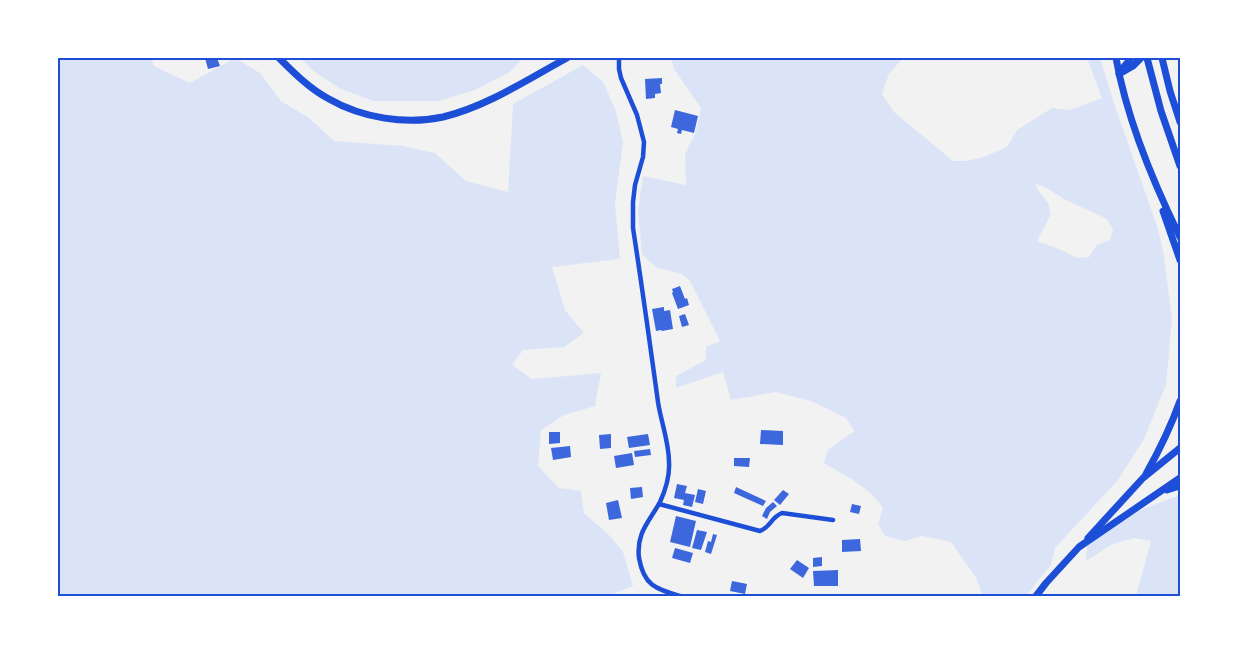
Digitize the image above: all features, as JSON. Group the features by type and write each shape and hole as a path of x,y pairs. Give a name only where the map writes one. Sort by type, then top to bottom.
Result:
{"main road":[{"path":"279,58 313,89 342,106 390,119 418,120 442,117 483,103 567,58"},
{"path":"1116,58 1139,144 1160,196 1180,237"},
{"path":"1119,74 1131,58"},
{"path":"1119,74 1133,66 1141,58"},
{"path":"1147,58 1161,111 1180,166"},
{"path":"1162,58 1180,122"},
{"path":"1160,196 1162,208 1180,260"},
{"path":"1143,478 1163,445 1180,401"},
{"path":"1036,596 1143,478 1180,448"},
{"path":"1079,547 1180,478"},
{"path":"1156,494 1180,486"}],"street":[{"path":"619,58 621,78 637,115 644,142 643,157 635,185 633,228 659,411 670,461 669,478 666,488 659,504 646,523 638,546 643,572 650,584 658,589 680,596"},
{"path":"659,504 760,531 767,528 775,516 782,513 833,520"}],"shaded area":[{"path":"58,58 151,58 154,66 190,83 235,58 260,73 281,101 309,118 334,141 403,146 435,153 466,181 508,192 513,104 583,65 603,82 616,111 623,142 615,204 620,259 552,267 565,310 584,333 564,347 523,350 512,365 532,379 601,373 595,406 564,415 541,430 538,466 559,488 581,491 584,513 609,535 623,552 633,586 608,596 58,596"},
{"path":"300,58 523,58 510,72 475,90 439,101 373,101 339,88 312,70"},
{"path":"671,58 903,58 889,74 882,94 894,112 953,161 965,161 984,157 1007,147 1017,130 1052,108 1070,110 1102,98 1088,61 1088,58 1100,58 1158,229 1164,256 1172,320 1166,385 1144,439 1118,480 1055,548 1051,565 1026,596 983,596 975,576 951,542 922,536 905,541 885,536 878,524 883,508 877,500 856,482 824,463 828,450 855,432 846,418 811,401 776,392 731,400 723,372 676,388 676,376 706,360 706,347 720,341 690,281 682,274 657,268 642,254 638,210 643,176 686,185 685,154 696,132 701,108 674,69","holes":["1035,184 1045,187 1064,199 1107,219 1113,230 1110,240 1097,245 1089,257 1077,258 1037,241 1051,214 1048,203"]},
{"path":"1180,495 1180,596 1136,596 1151,541 1134,538 1113,544 1086,561 1087,546 1124,516"}],"building":[{"path":"205,58 217,58 220,66 208,69"},
{"path":"662,78 662,84 660,84 661,93 655,94 655,98 646,99 645,79"},
{"path":"675,110 698,116 694,133 682,130 681,134 677,133 678,129 671,127"},
{"path":"680,286 689,305 678,309 672,289"},
{"path":"664,307 664,311 670,310 673,329 656,331 652,309"},
{"path":"685,314 689,325 682,327 679,316"},
{"path":"761,430 783,431 783,445 760,444"},
{"path":"549,432 560,432 560,443 549,444"},
{"path":"611,434 611,448 600,449 599,435"},
{"path":"648,434 650,445 629,448 627,437"},
{"path":"570,446 571,457 553,460 551,448"},
{"path":"650,449 651,455 635,457 634,451"},
{"path":"632,453 634,465 616,468 614,456"},
{"path":"734,458 750,458 749,467 734,466"},
{"path":"677,484 687,486 685,493 695,495 692,507 683,505 684,500 674,498"},
{"path":"642,487 643,497 631,499 630,488"},
{"path":"736,487 766,501 763,506 734,493"},
{"path":"698,489 706,491 703,504 695,502"},
{"path":"783,490 789,494 780,505 774,500"},
{"path":"618,500 622,518 609,520 606,503"},
{"path":"773,502 777,506 770,512 767,519 762,516 766,508"},
{"path":"852,504 861,506 859,514 850,512"},
{"path":"676,516 696,521 690,547 670,542"},
{"path":"697,530 707,532 701,550 692,548"},
{"path":"713,534 717,535 711,554 705,552 708,541 711,542"},
{"path":"860,539 861,551 842,552 842,540"},
{"path":"675,548 693,553 690,563 672,558"},
{"path":"822,557 822,566 813,567 813,558"},
{"path":"797,560 809,568 803,578 790,569"},
{"path":"838,570 838,586 814,586 813,571"},
{"path":"732,581 747,584 745,594 730,591"}]}
